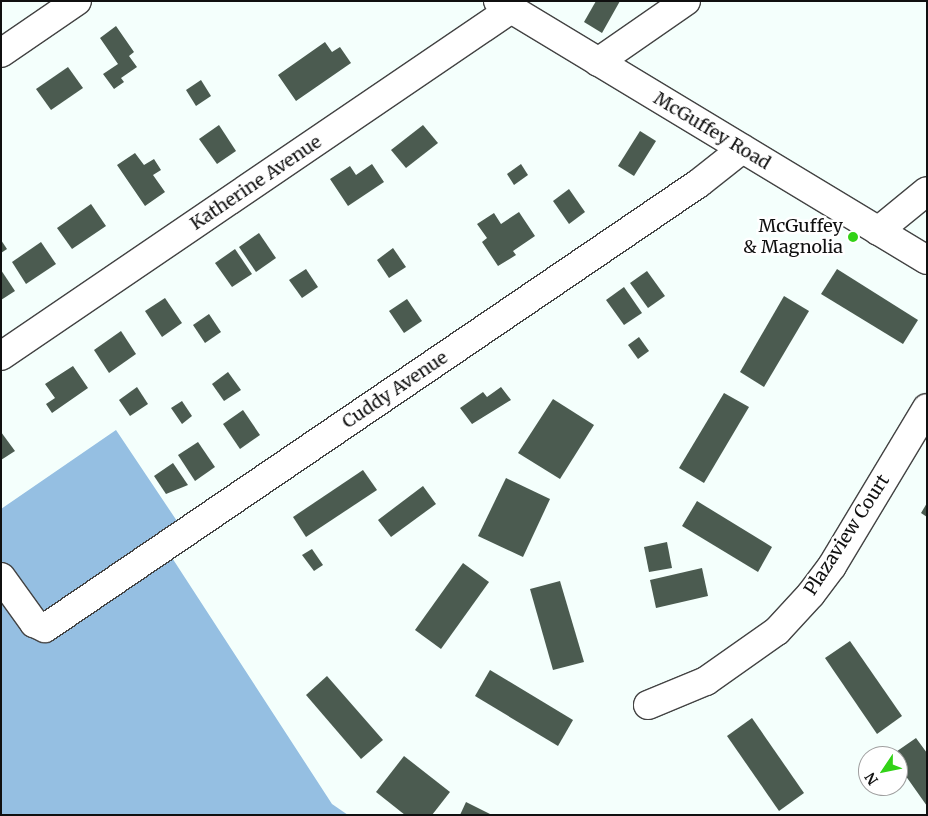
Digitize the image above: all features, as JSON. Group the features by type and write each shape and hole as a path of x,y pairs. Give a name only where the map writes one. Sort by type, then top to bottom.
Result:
{"street":[{"path":"1,53 77,1"},
{"path":"598,62 686,1"},
{"name":"McGuffey Road","path":"504,5 927,260"},
{"name":"Katherine Avenue","path":"1,356 504,5"},
{"name":"Cuddy Avenue","path":"1,577 34,623 45,628 699,183 742,149"},
{"path":"878,231 927,190"},
{"name":"Plazaview Court","path":"648,705 706,681 777,631 811,594 832,566 927,408"}],"shaded area":[{"path":"116,430 185,533 165,547 332,804 348,815 1,815 1,509"}],"building":[{"path":"596,1 620,1 602,33 584,22"},
{"path":"116,26 134,52 129,56 137,67 121,78 124,82 114,89 103,74 118,64 100,38"},
{"path":"325,42 332,52 340,47 351,63 296,101 278,75"},
{"path":"68,67 83,88 51,110 36,89"},
{"path":"201,80 211,96 196,106 186,90"},
{"path":"219,125 236,151 217,164 199,139"},
{"path":"423,125 438,143 406,168 391,150"},
{"path":"640,131 656,141 634,176 618,166"},
{"path":"135,153 144,165 154,159 161,170 153,175 165,192 145,206 117,165"},
{"path":"372,164 384,182 348,206 330,179 350,166 356,175"},
{"path":"521,164 528,175 514,185 507,174"},
{"path":"569,189 585,212 569,224 553,201"},
{"path":"91,204 106,226 72,249 57,228"},
{"path":"519,212 535,236 513,251 516,255 498,266 482,242 487,238 477,224 494,213 501,224"},
{"path":"259,233 276,258 256,272 239,247"},
{"path":"1,240 7,249 1,253"},
{"path":"41,242 56,264 26,284 12,262"},
{"path":"393,248 406,267 389,278 377,260"},
{"path":"235,249 252,274 232,287 215,263"},
{"path":"306,269 318,287 302,298 289,280"},
{"path":"837,269 918,320 903,344 821,294"},
{"path":"1,270 15,291 1,300"},
{"path":"647,271 665,296 648,308 630,283"},
{"path":"624,287 642,313 624,325 606,300"},
{"path":"784,296 809,311 764,387 740,372"},
{"path":"165,298 182,323 162,337 145,311"},
{"path":"407,299 422,321 404,333 389,311"},
{"path":"209,314 221,332 205,343 193,325"},
{"path":"121,331 136,354 109,373 94,350"},
{"path":"639,337 649,351 638,359 628,345"},
{"path":"73,366 88,388 52,413 46,404 55,398 45,384"},
{"path":"228,372 241,390 224,401 212,384"},
{"path":"137,387 148,404 130,416 119,400"},
{"path":"501,387 511,400 472,424 460,408 483,392 487,397"},
{"path":"724,393 749,407 704,483 679,468"},
{"path":"553,399 594,425 560,479 518,453"},
{"path":"182,401 192,416 182,424 171,408"},
{"path":"243,410 260,435 240,449 223,424"},
{"path":"1,432 15,451 1,460"},
{"path":"198,442 215,467 195,481 178,455"},
{"path":"173,463 188,485 166,494 154,476"},
{"path":"363,470 377,490 306,537 293,517"},
{"path":"506,478 550,499 523,557 478,536"},
{"path":"423,486 436,504 391,537 378,520"},
{"path":"697,501 772,547 758,572 682,526"},
{"path":"927,503 927,517 921,513"},
{"path":"667,542 672,568 649,572 644,547"},
{"path":"312,549 323,565 314,571 302,555"},
{"path":"463,563 489,582 441,649 415,630"},
{"path":"702,568 708,596 656,608 650,580"},
{"path":"560,581 584,662 553,670 530,589"},
{"path":"850,641 902,716 877,734 825,658"},
{"path":"490,670 573,720 558,746 475,696"},
{"path":"327,676 383,740 361,759 306,695"},
{"path":"752,718 804,793 779,811 727,736"},
{"path":"916,738 927,753 927,806 908,779 908,746 904,746"},
{"path":"404,756 450,792 432,815 405,815 376,792"},
{"path":"466,802 492,815 460,815"}],"place":[{"name":"McGuffey & Magnolia","path":"853,237"}]}
